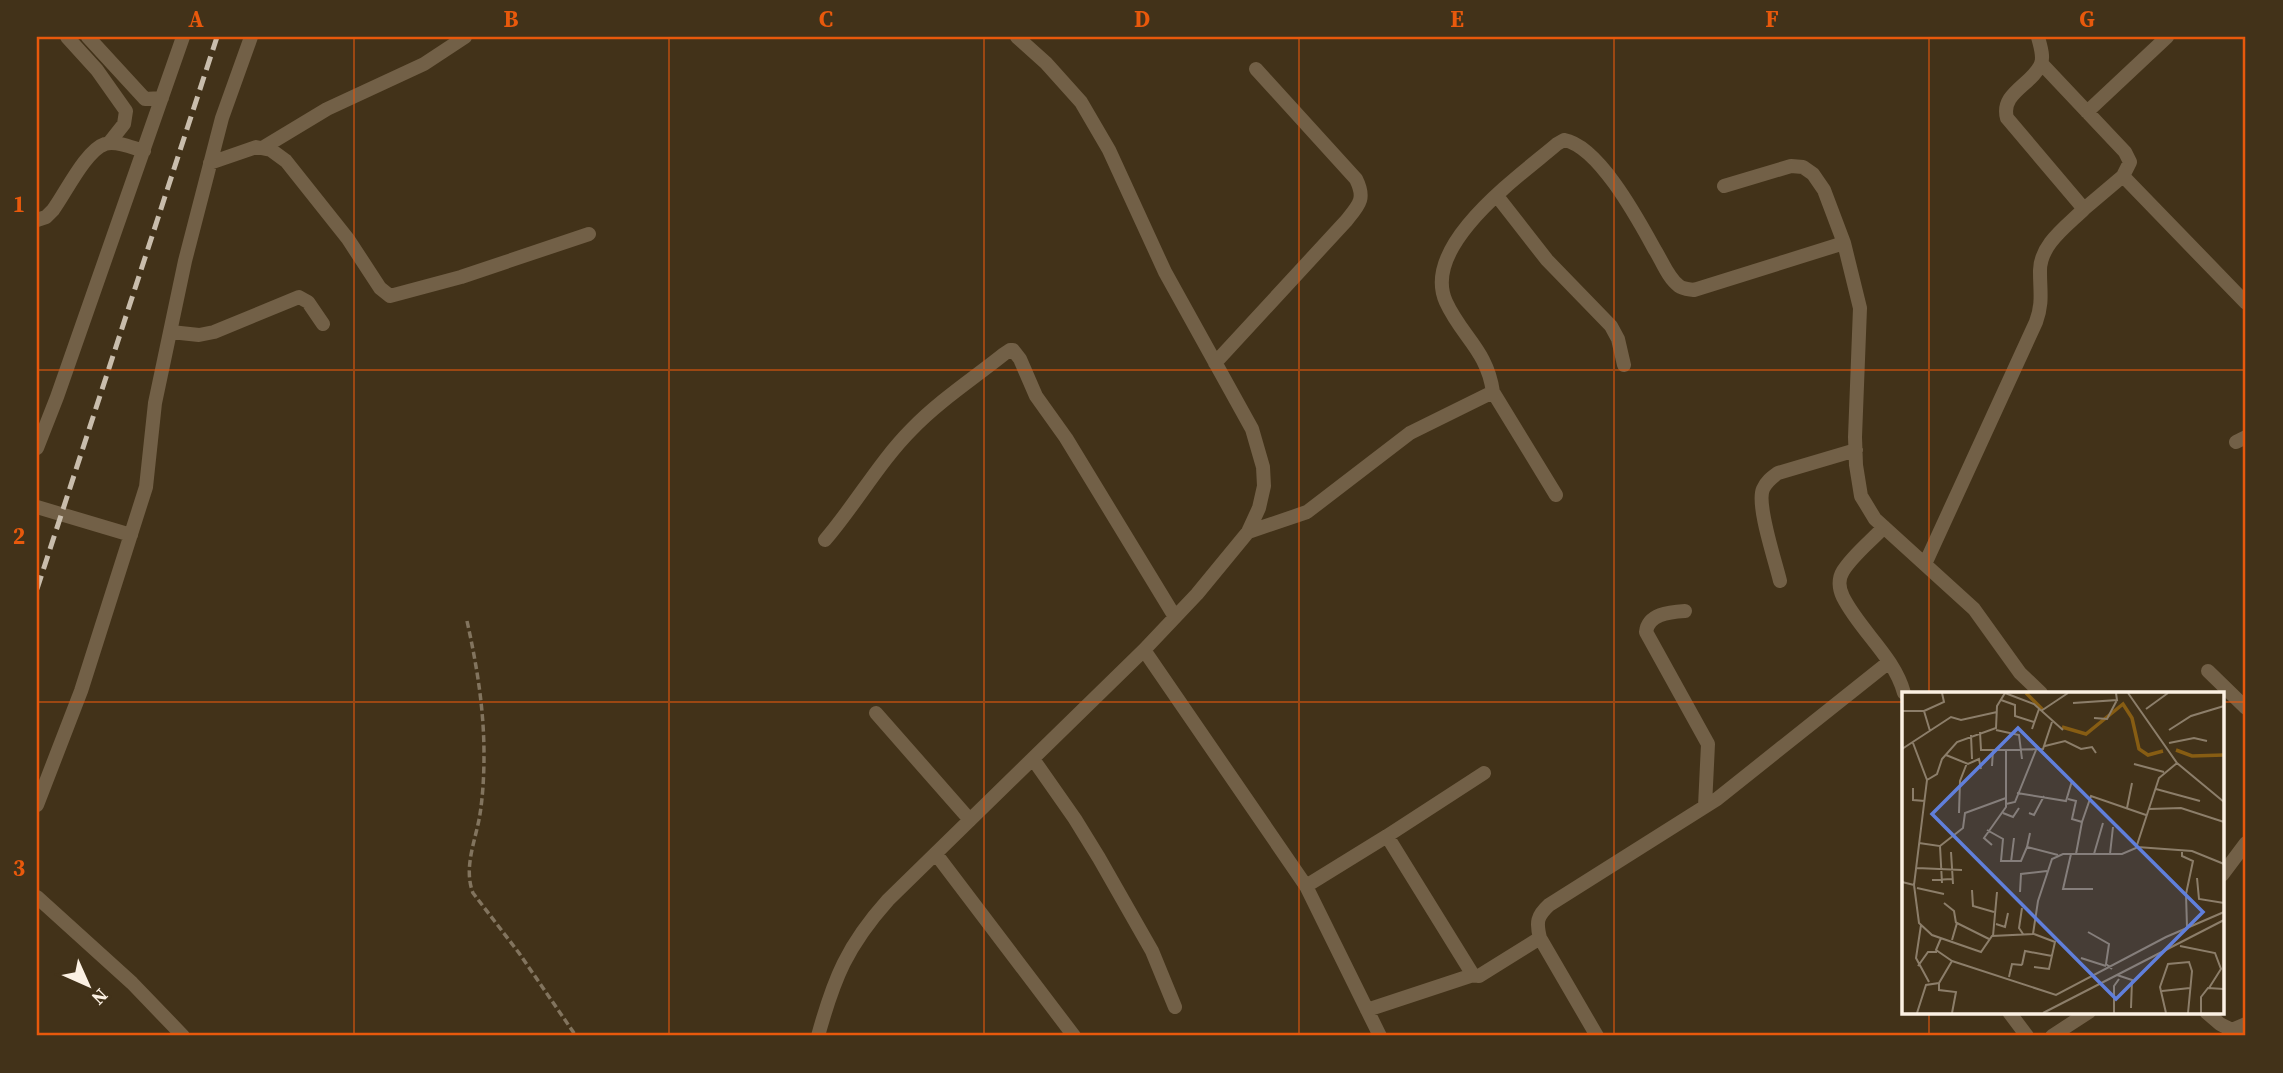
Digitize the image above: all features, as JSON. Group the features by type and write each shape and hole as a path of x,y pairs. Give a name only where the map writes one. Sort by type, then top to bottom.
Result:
{"street":[{"path":"37,220 46,217 53,210 87,160 99,148 109,143 127,118 126,111 97,70 67,37"},
{"path":"88,37 145,99 162,98"},
{"path":"37,448 183,37"},
{"path":"37,804 81,691 146,487 155,403 186,261 222,118 251,37"},
{"path":"210,163 241,151 264,147 327,109 424,64 465,37"},
{"path":"818,1036 843,963 861,931 888,901 1144,650 1223,565 1248,533 1259,508 1264,486 1263,467 1252,429 1165,272 1110,150 1081,102 1046,63 1017,37"},
{"path":"2038,37 2042,53 2041,63 2009,99 2005,109 2007,118 2084,209"},
{"path":"2087,112 2167,37"},
{"path":"1925,564 2042,307 2039,268 2045,252 2053,239 2123,176 2130,162 2125,152 2041,63"},
{"path":"1215,363 1346,221 1360,204 1362,190 1356,179 1256,69"},
{"path":"1556,495 1493,392 1486,362 1444,299 1444,264 1463,231 1478,212 1564,140 1578,145 1623,194 1667,270 1676,284 1684,289 1694,290 1844,243"},
{"path":"109,143 144,151"},
{"path":"264,147 286,161 348,239 380,288 390,296 461,277 589,234"},
{"path":"1724,186 1791,166 1803,167 1813,174 1824,190 1844,243 1860,308 1856,450 1861,496 1867,509 1884,527 1974,609 2020,673 2040,692"},
{"path":"2123,176 2246,303"},
{"path":"1497,196 1547,260 1611,326 1618,340 1624,365"},
{"path":"171,332 199,335 214,332 299,297 308,302 323,324"},
{"path":"825,540 911,429 1004,354 1013,350 1020,359 1036,396 1066,438 1175,617"},
{"path":"1248,533 1307,512 1410,433 1493,392"},
{"path":"1780,581 1761,505 1761,491 1778,473 1856,450"},
{"path":"37,508 131,535"},
{"path":"1884,527 1844,570 1839,580 1842,595 1889,662 1904,692"},
{"path":"1685,611 1657,616 1649,623 1646,632 1709,744 1705,806"},
{"path":"1144,650 1306,886 1380,1036"},
{"path":"1597,1036 1539,938 1536,923 1540,914 1549,905 1743,780 1889,662"},
{"path":"2208,671 2246,708"},
{"path":"876,713 970,820"},
{"path":"1033,759 1075,819 1152,951 1175,1007"},
{"path":"1306,886 1485,773"},
{"path":"1387,836 1474,975"},
{"path":"2224,868 2246,843"},
{"path":"936,854 1074,1036"},
{"path":"37,897 132,983 183,1036"},
{"path":"1367,1010 1474,975 1479,976 1539,938"},
{"path":"2010,1014 2027,1036"},
{"path":"2052,1036 2086,1014"},
{"path":"2208,1014 2232,1030 2246,1024"}],"path":[{"path":"467,621 478,669 484,756 480,813 469,868 469,882 473,893 519,953 576,1036"}],"railway":[{"path":"37,589 217,37"}]}
